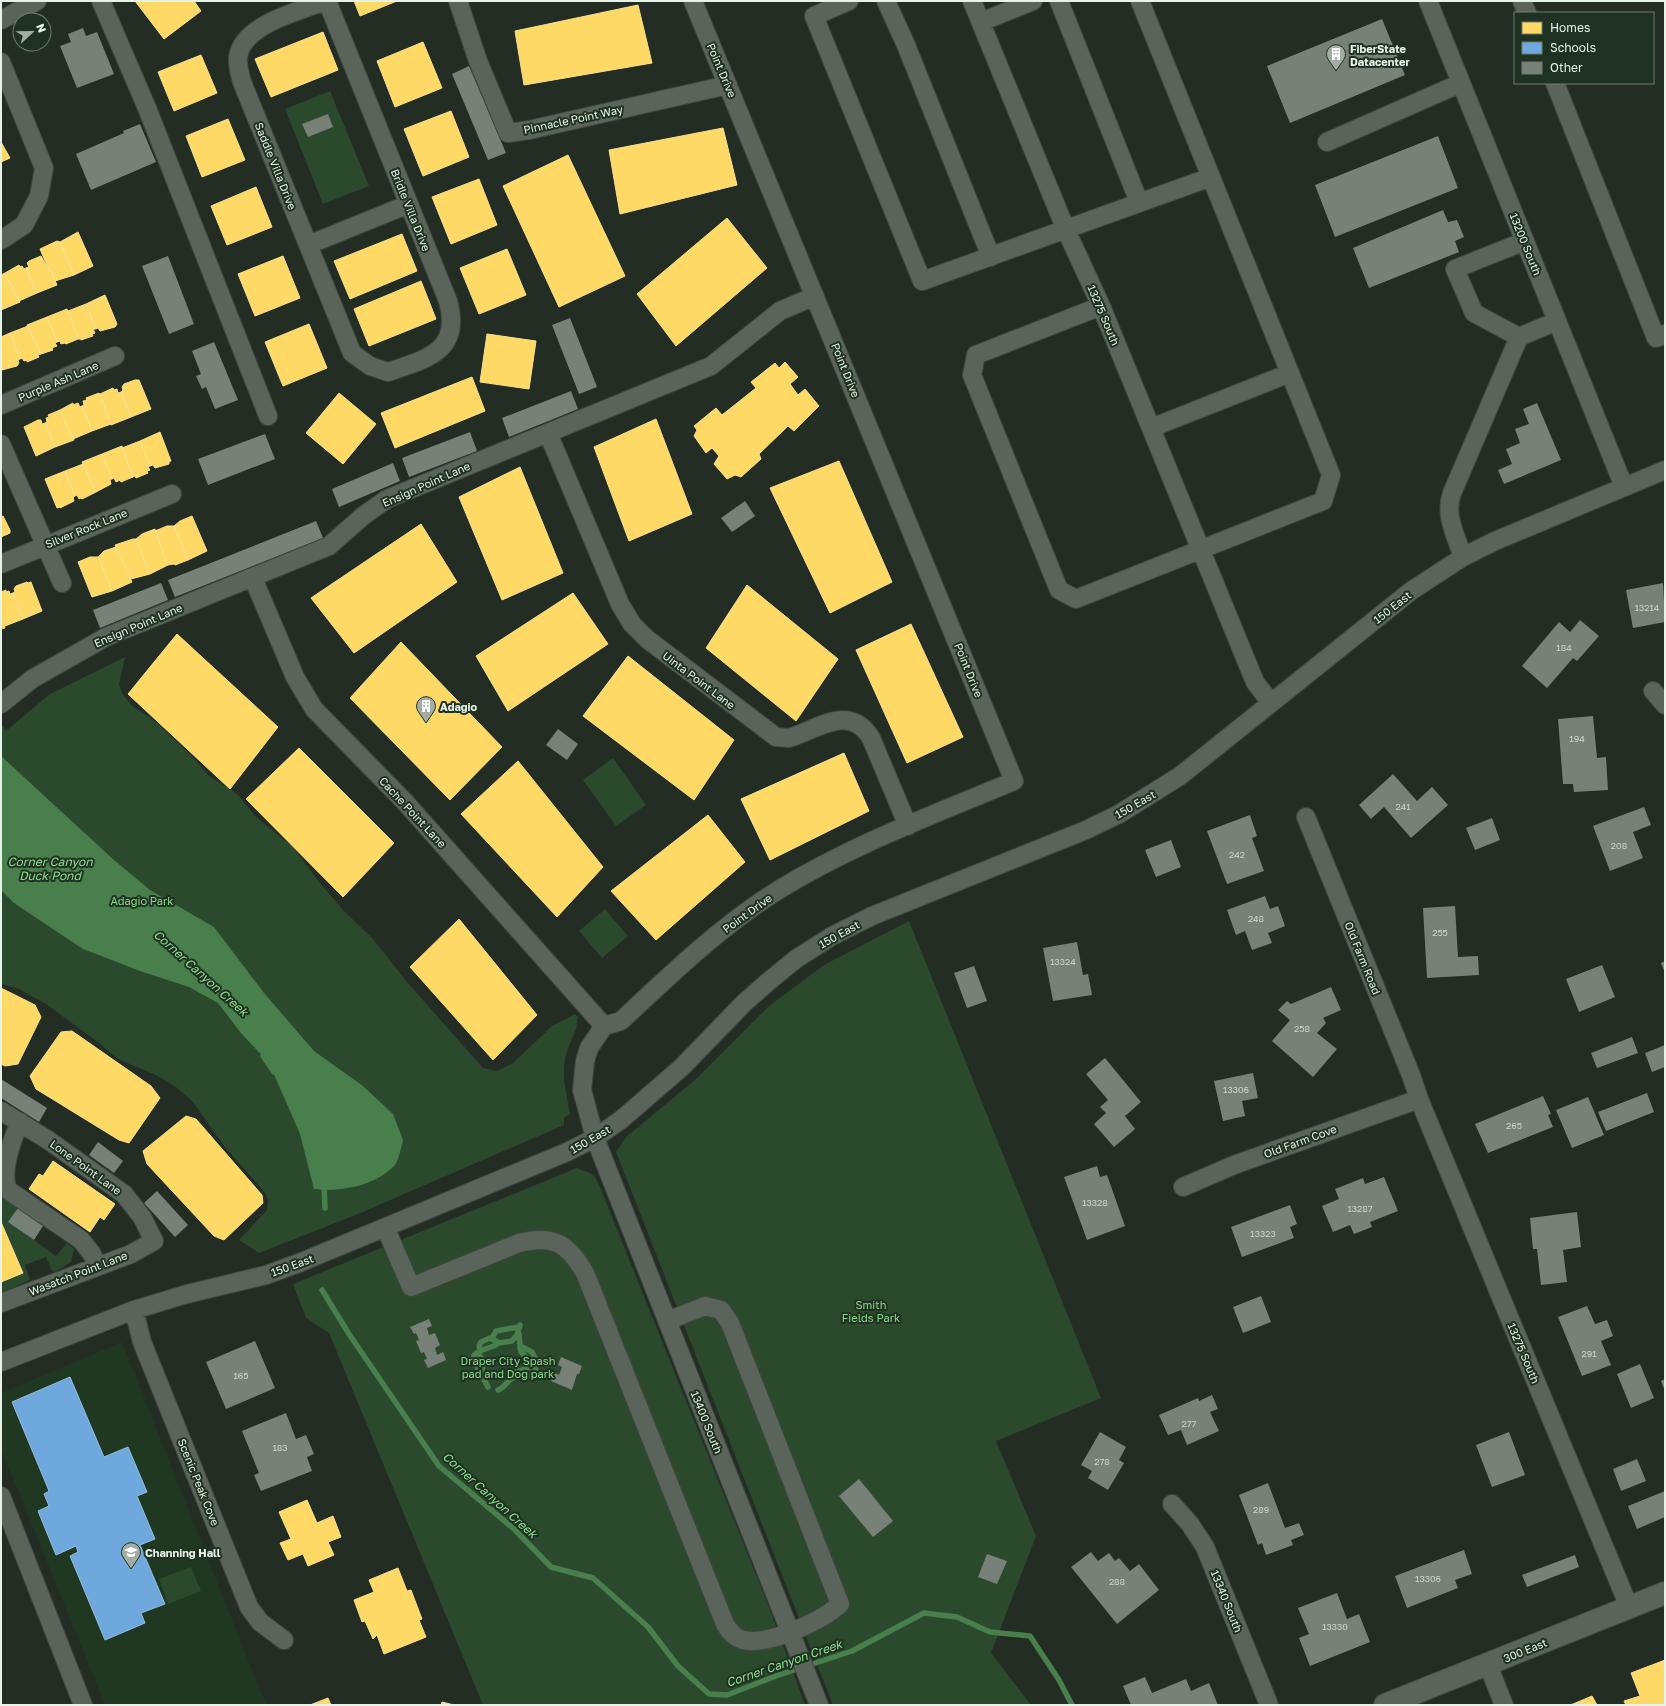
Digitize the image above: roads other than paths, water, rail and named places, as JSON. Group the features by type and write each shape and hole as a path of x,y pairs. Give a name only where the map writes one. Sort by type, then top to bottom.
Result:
{"main road":[{"name":"300 East","path":"1385,1705 1665,1593"}],"street":[{"path":"1,20 37,1"},
{"path":"101,1 147,108 268,416"},
{"name":"Bridle Villa Drive","path":"326,1 448,301 452,315 452,330 445,345 431,355 412,364 388,372 370,366"},
{"name":"Saddle Villa Drive","path":"326,1 257,28 241,47 238,58 242,82 352,353 370,366"},
{"name":"Pinnacle Point Way","path":"458,1 478,61 508,133 529,130 728,85"},
{"name":"Point Drive","path":"604,1026 621,1020 733,921 779,890 825,863 1014,781 693,1"},
{"path":"849,1 814,16 922,281 1066,230 1211,176"},
{"path":"886,1 906,45 991,257"},
{"name":"13275 South","path":"972,1 1066,230 1101,306 1255,682 1271,703"},
{"path":"981,22 1033,1"},
{"path":"1059,1 1139,202"},
{"path":"1101,306 976,355 972,375 1059,590 1076,599 1323,501 1331,475 1140,1"},
{"name":"13200 South","path":"1428,1 1624,487"},
{"path":"1522,1 1527,12"},
{"path":"1,62 44,168 39,196 24,225 1,240"},
{"path":"1327,142 1461,83"},
{"path":"1555,84 1656,338 1665,334"},
{"path":"308,245 409,204"},
{"path":"1519,337 1474,313 1456,269 1525,241"},
{"name":"Ensign Point Lane","path":"1,704 32,679 106,637 254,578 329,546 363,516 387,499 711,366 780,312 815,296"},
{"path":"1463,557 1448,514 1448,503 1519,337 1557,321"},
{"name":"Purple Ash Lane","path":"1,405 115,356"},
{"path":"1151,428 1290,373"},
{"name":"Uinta Point Lane","path":"548,433 620,604 632,624 647,639 776,737 789,738 840,720 848,719 861,726 871,738 908,826"},
{"path":"1,444 62,583"},
{"name":"150 East","path":"1,1362 134,1310 186,1294 266,1275 386,1229 567,1152 595,1138 656,1092 744,1003 796,959 832,936 872,916 1086,830 1119,814 1180,776 1411,591 1463,557 1523,528 1665,470"},
{"name":"Silver Rock Lane","path":"1,564 172,494"},
{"name":"Cache Point Lane","path":"254,578 295,677 314,709 405,802 604,1026"},
{"path":"1653,691 1665,705"},
{"name":"Old Farm Road","path":"1306,817 1411,1075 1419,1099"},
{"path":"595,1138 584,1103 582,1076 589,1048 604,1026"},
{"name":"13275 South","path":"1419,1099 1629,1607"},
{"name":"Old Farm Cove","path":"1183,1187 1234,1165 1419,1099"},
{"name":"Lone Point Lane","path":"1,1111 20,1122 124,1194 142,1217 154,1240"},
{"path":"20,1122 10,1144 4,1172 5,1185 8,1190 81,1240 92,1254 97,1266"},
{"name":"13400 South","path":"595,1138 819,1705"},
{"path":"386,1229 411,1287 519,1243 534,1239 550,1240 564,1245 576,1257 585,1273 725,1624 730,1632 742,1640 769,1638 791,1631 830,1613 840,1604 730,1323 721,1310 705,1306 667,1321"},
{"name":"Wasatch Point Lane","path":"1,1303 131,1254 154,1240"},
{"name":"Scenic Peak Cove","path":"134,1310 142,1342 249,1607 260,1622 284,1640"},
{"path":"1,1496 84,1705"},
{"name":"13340 South","path":"1172,1504 1190,1524 1205,1547 1269,1705"},
{"path":"1488,1665 1504,1705"}],"water":[{"name":"Corner Canyon Duck Pond","path":"1,756 114,860 150,890 214,927 264,993 314,1051 363,1086 393,1114 403,1140 399,1157 394,1166 377,1178 357,1186 324,1190 314,1189 300,1134 269,1063 241,1033 218,1003 189,987 140,971 83,949 14,903 1,890"}],"waterway":[{"name":"Corner Canyon Creek","path":"263,1056 274,1072"},
{"name":"Corner Canyon Creek","path":"324,1184 325,1208"},
{"name":"Corner Canyon Creek","path":"322,1290 349,1334 439,1466 514,1529 551,1567 593,1578 648,1627 678,1666 709,1694 727,1695 776,1676 852,1651 924,1613 957,1617 990,1632 1030,1636 1059,1680 1072,1705"},
{"path":"488,1387 473,1359 474,1355 480,1351 479,1346 481,1342 490,1338 499,1343 512,1341 517,1335 520,1325"},
{"path":"492,1338 496,1331 519,1327"},
{"path":"498,1390 511,1379 519,1376 531,1375 537,1372 533,1364 535,1358 532,1352 520,1346 519,1334"},
{"path":"480,1351 499,1343"},
{"path":"520,1348 521,1352 533,1364"},
{"path":"477,1353 483,1362 481,1373"},
{"path":"511,1378 515,1372 534,1366"}],"place":[{"name":"FiberState Datacenter","path":"1336,71"},
{"name":"Adagio","path":"426,723"},
{"name":"Channing Hall","path":"131,1569"}],"park label":[{"name":"Adagio Park","path":"142,900"},
{"name":"Smith Fields Park","path":"871,1310"},
{"name":"Draper City Spash pad and Dog park","path":"508,1366"}]}
